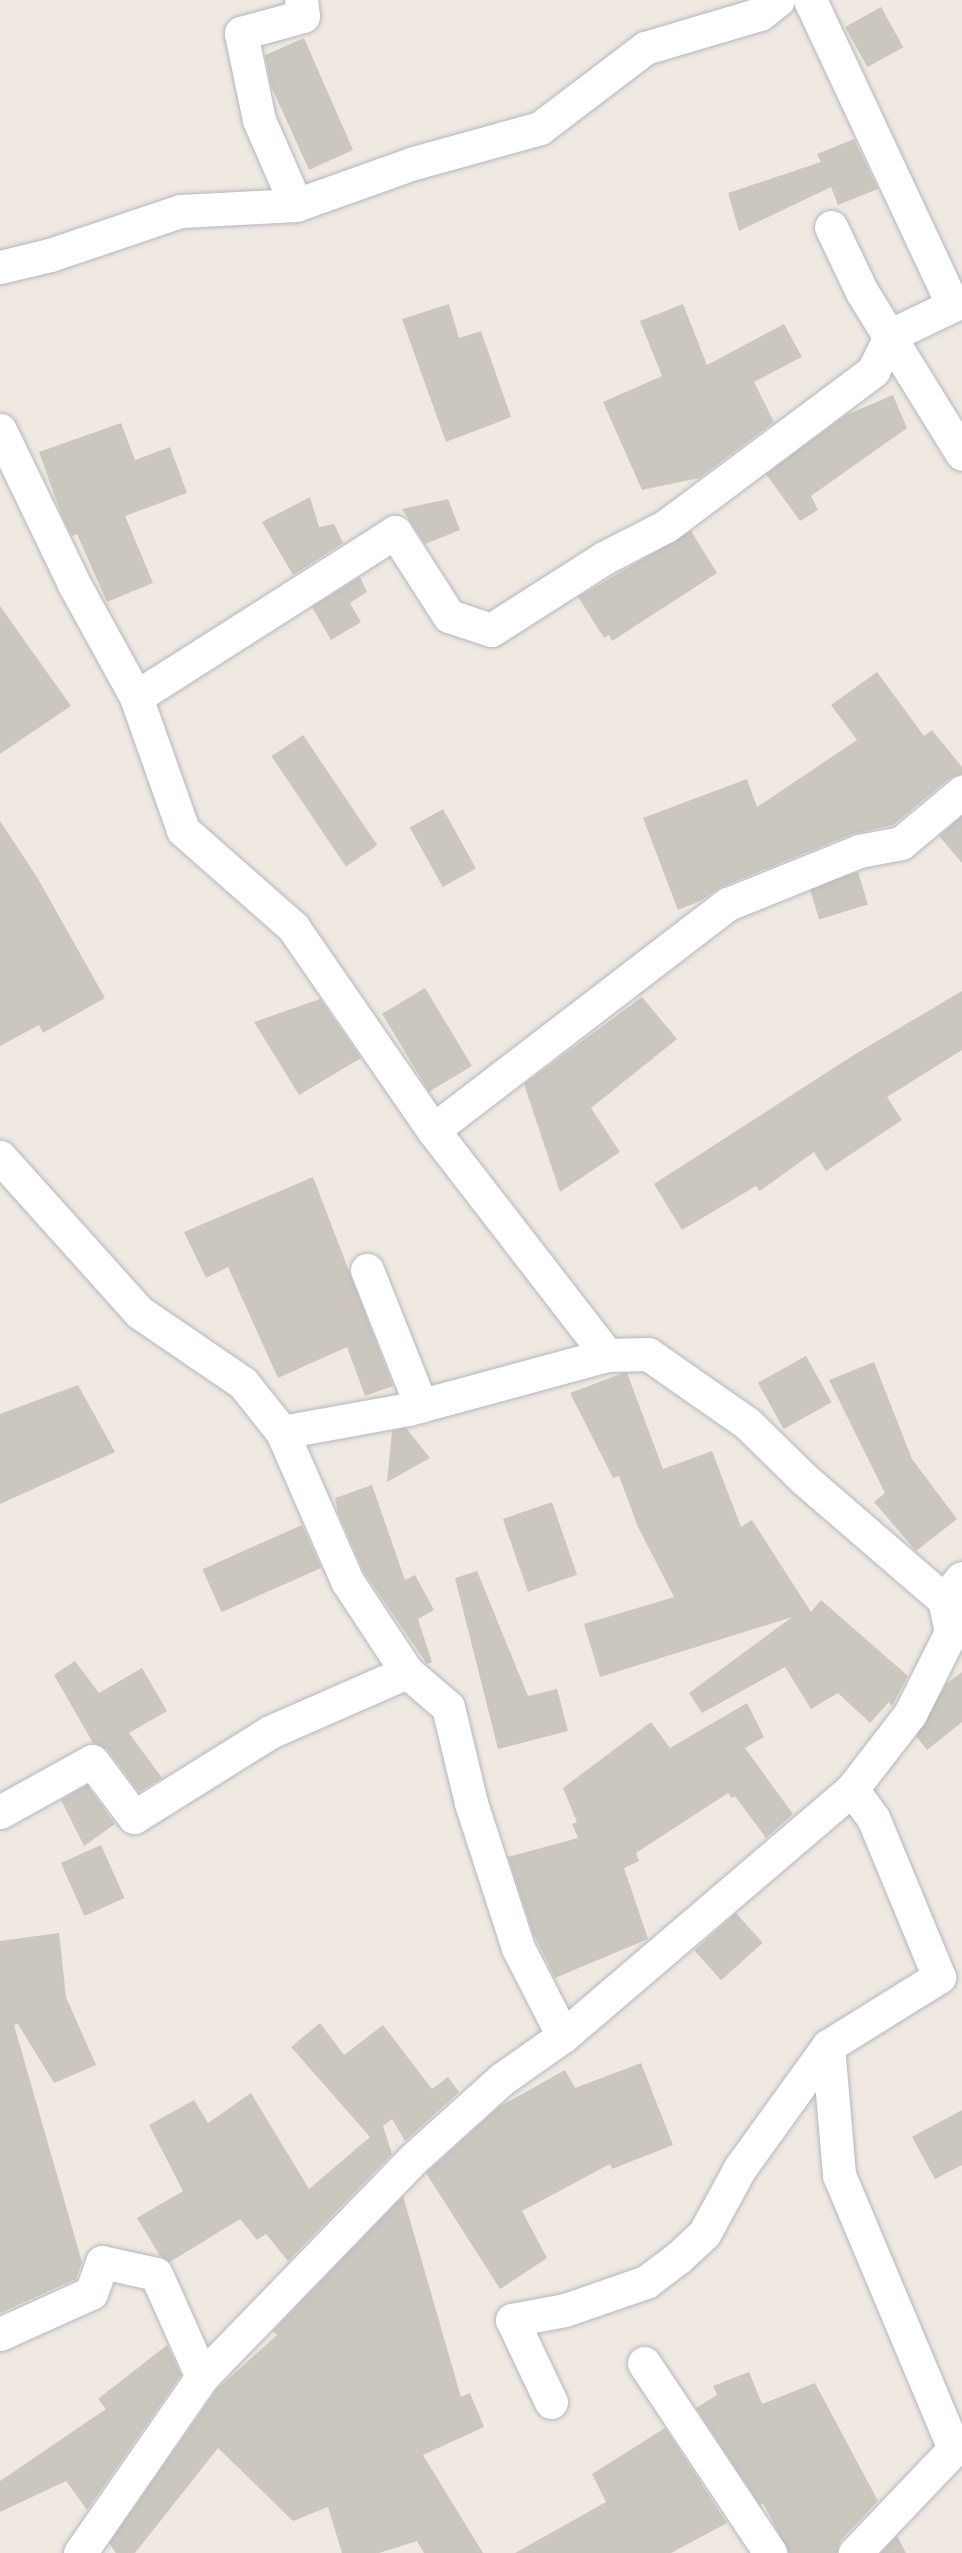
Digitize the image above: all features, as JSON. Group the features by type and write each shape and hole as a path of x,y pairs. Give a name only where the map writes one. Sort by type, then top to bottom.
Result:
{"street":[{"path":"296,205 259,120 241,33 303,16 301,0"},
{"path":"0,267 50,255 181,211 296,205 414,163 540,128 645,48 760,14 777,0"},
{"path":"136,697 395,532 449,616 491,630 604,558 666,526 873,370 891,335 958,303 810,0"},
{"path":"831,227 862,292 891,335 962,454"},
{"path":"0,430 74,584 136,697 183,830 293,927 433,1130 607,1355"},
{"path":"433,1130 728,904 859,851 901,843 962,792"},
{"path":"0,1157 139,1312 243,1383 282,1432 347,1581 407,1672 448,1707 471,1803 518,1948 563,2036"},
{"path":"367,1270 421,1406"},
{"path":"282,1432 421,1406 607,1355 648,1354 747,1423 804,1479 953,1589 962,1627"},
{"path":"80,2553 202,2376 412,2160 502,2079 563,2036 852,1789 910,1714 951,1632 953,1589"},
{"path":"5,1802 92,1761 134,1817 270,1732 407,1672"},
{"path":"551,2402 512,2320 565,2310 646,2282 678,2258 704,2234 740,2168 828,2046 939,1977 873,1818 852,1789"},
{"path":"828,2046 839,2175 954,2449 855,2553"},
{"path":"0,2334 91,2293 102,2262 156,2274 202,2376"},
{"path":"644,2363 770,2553"}],"building":[{"path":"881,7 903,47 867,67 845,27"},
{"path":"304,38 353,150 309,170 271,86 265,55"},
{"path":"854,139 878,189 838,205 831,187 739,231 728,193 821,162 817,154"},
{"path":"449,304 459,338 481,331 511,417 446,442 402,319"},
{"path":"683,304 707,365 784,324 802,357 754,382 774,422 699,478 642,490 603,402 662,376 640,321"},
{"path":"893,395 907,428 811,496 818,510 800,521 766,474 846,415"},
{"path":"121,423 135,460 170,447 187,493 125,516 153,583 107,602 77,534 72,536 62,516 39,452"},
{"path":"310,497 319,527 334,524 343,543 293,575 262,522"},
{"path":"448,499 460,530 425,544 402,509"},
{"path":"691,531 717,573 612,641 609,635 604,638 578,597"},
{"path":"360,577 367,592 350,603 361,622 331,640 312,607"},
{"path":"0,606 71,706 0,754"},
{"path":"877,672 924,736 932,730 962,767 962,774 950,778 893,825 852,834 721,887 700,901 678,910 643,818 747,779 757,807 857,740 831,705"},
{"path":"303,735 377,845 346,867 271,756"},
{"path":"443,809 476,868 443,887 410,827"},
{"path":"962,816 962,863 939,836"},
{"path":"0,821 37,877 105,998 43,1033 39,1025 0,1046"},
{"path":"858,872 868,905 819,919 809,887"},
{"path":"425,988 472,1066 429,1092 382,1014"},
{"path":"962,991 962,1050 887,1097 902,1120 826,1171 814,1152 760,1191 756,1186 682,1230 654,1184 857,1053"},
{"path":"642,997 677,1039 591,1108 620,1152 560,1192 524,1084"},
{"path":"320,999 361,1058 299,1095 254,1022"},
{"path":"313,1177 393,1386 365,1396 347,1347 278,1378 228,1267 206,1278 184,1232"},
{"path":"806,1356 832,1402 784,1429 758,1383"},
{"path":"874,1362 912,1459 957,1519 916,1551 874,1502 885,1493 829,1380"},
{"path":"627,1373 663,1469 712,1451 741,1527 752,1520 811,1612 821,1600 908,1676 892,1706 889,1702 870,1723 838,1693 811,1709 785,1667 702,1713 689,1693 792,1617 600,1677 584,1624 674,1597 638,1527 619,1476 613,1478 570,1393"},
{"path":"78,1385 115,1452 0,1504 0,1414"},
{"path":"406,1428 430,1458 387,1482 392,1431"},
{"path":"372,1485 405,1580 415,1575 434,1610 418,1619 432,1662 427,1664 364,1572 338,1513 335,1498"},
{"path":"552,1502 577,1575 528,1592 503,1519"},
{"path":"302,1525 321,1568 222,1612 202,1569"},
{"path":"477,1571 528,1696 557,1689 568,1731 498,1749 455,1578"},
{"path":"75,1661 99,1693 142,1668 167,1711 129,1733 162,1778 139,1792 107,1749 93,1743 54,1675"},
{"path":"962,1672 962,1722 927,1750 916,1736 946,1684"},
{"path":"747,1703 764,1737 745,1748 793,1814 766,1838 735,1796 732,1798 728,1793 636,1853 639,1861 624,1868 648,1939 555,1978 533,1933 508,1857 578,1838 572,1824 577,1822 563,1788 651,1722 670,1748"},
{"path":"87,1785 115,1824 84,1846 61,1800"},
{"path":"101,1845 125,1898 84,1916 61,1863"},
{"path":"736,1913 763,1943 721,1980 694,1950"},
{"path":"59,1933 66,1997 96,2065 54,2083 18,2024 14,2025 82,2262 76,2279 0,2313 0,1941"},
{"path":"320,2023 344,2055 383,2025 432,2089 448,2077 459,2092 405,2141 392,2119 383,2126 392,2154 288,2261 266,2234 257,2240 240,2219 170,2262 160,2256 137,2218 183,2191 149,2125 194,2100 208,2123 251,2093 309,2189 370,2137 291,2047"},
{"path":"641,2063 673,2145 612,2169 610,2164 522,2211 547,2258 500,2289 426,2173 499,2107 565,2070 575,2088"},
{"path":"962,2110 962,2165 935,2179 912,2137"},
{"path":"403,2196 461,2397 470,2393 484,2427 423,2455 483,2553 424,2553 417,2541 379,2553 342,2553 328,2507 293,2521 218,2448 135,2553 116,2553 109,2543 217,2389 277,2335 273,2331"},
{"path":"167,2345 181,2375 87,2510 66,2481 0,2512 0,2481 106,2409 98,2399"},
{"path":"749,2372 762,2404 815,2383 878,2501 841,2540 837,2553 789,2553 763,2503 760,2505 696,2408 717,2395 713,2386"},
{"path":"665,2428 727,2523 671,2553 515,2553 606,2502 592,2474"},
{"path":"897,2536 906,2553 881,2553"}]}
